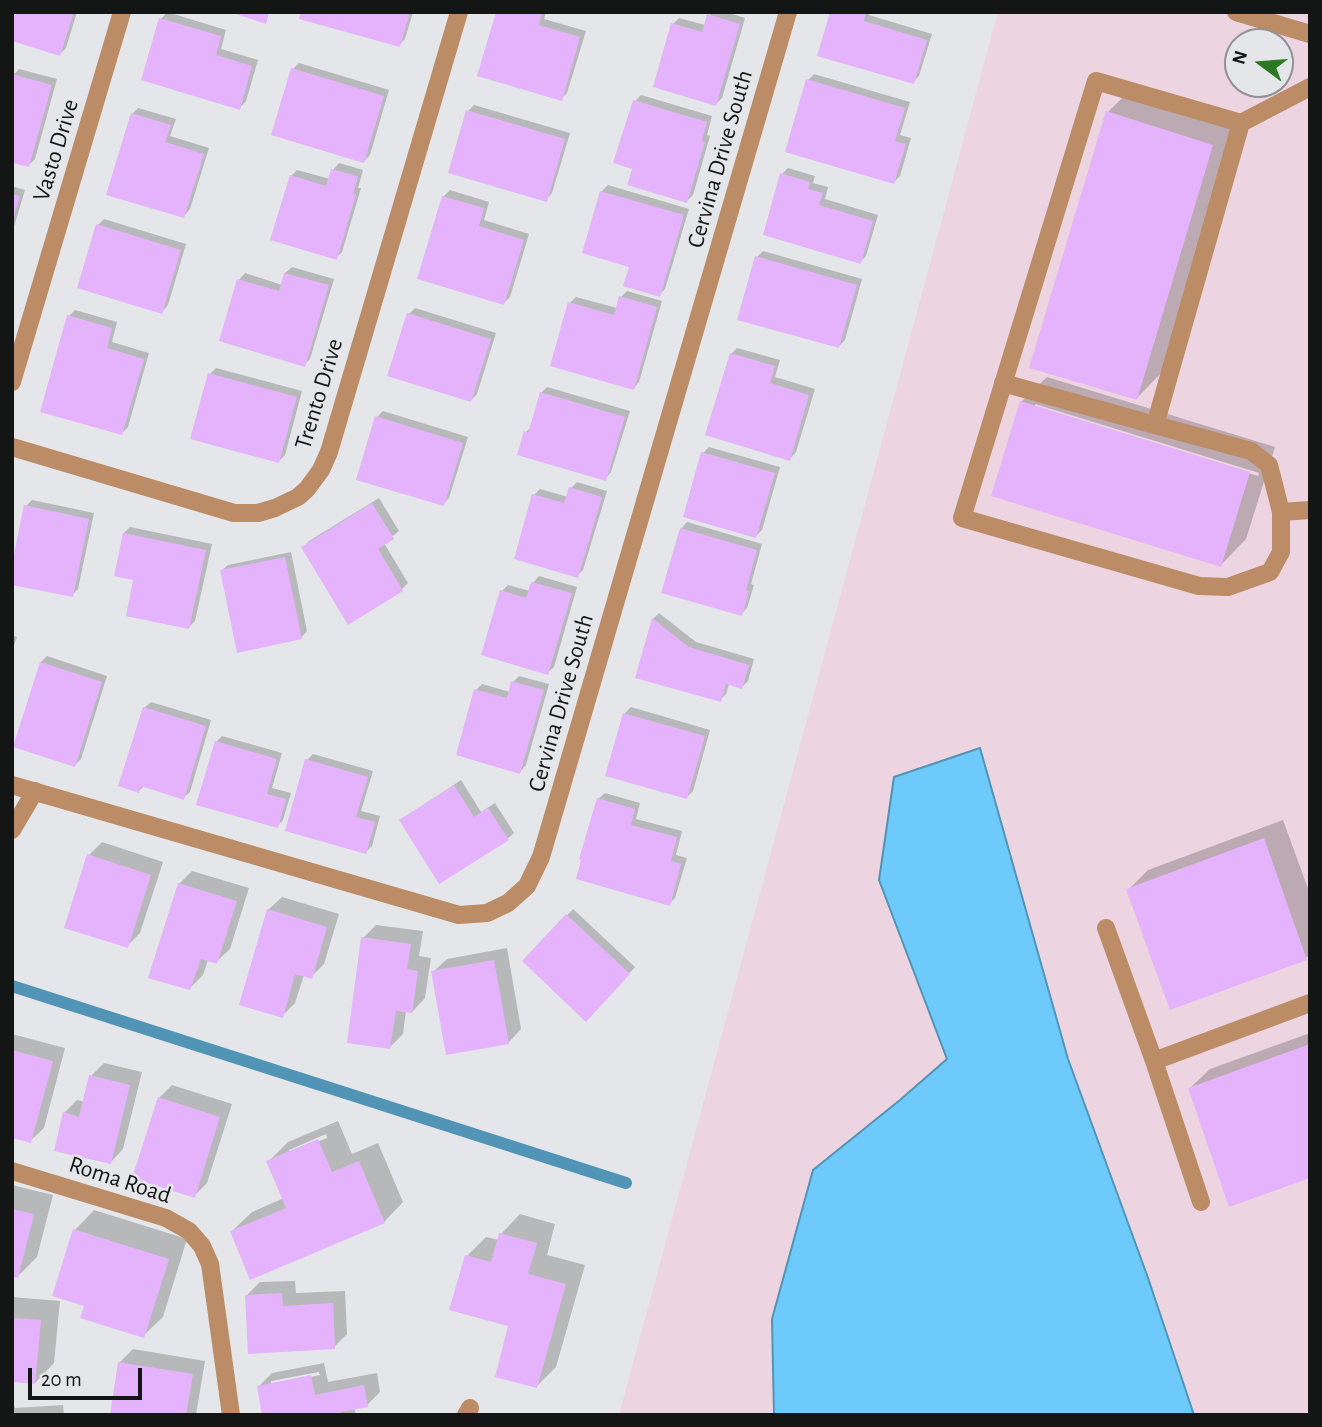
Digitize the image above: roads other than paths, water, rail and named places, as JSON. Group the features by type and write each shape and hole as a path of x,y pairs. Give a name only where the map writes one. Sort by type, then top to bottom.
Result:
{"street":[{"name":"Vasto Drive","path":"12,382 122,12"},
{"name":"Trento Drive","path":"12,447 234,513 258,513 275,508 298,497 307,489 321,470 329,452 459,12"},
{"name":"Cervina Drive South","path":"12,785 459,915 487,913 508,903 527,886 541,857 789,12"},
{"path":"1236,12 1310,34"},
{"path":"1003,383 1251,451 1269,465 1282,512 1281,552 1270,572 1228,587 1199,586 962,518 1003,383 1096,80 1241,123 1310,87"},
{"path":"1155,425 1241,123"},
{"path":"1282,512 1310,510"},
{"path":"12,830 35,791"},
{"path":"1106,928 1154,1061 1200,1202"},
{"path":"1154,1061 1310,1003"},
{"name":"Roma Road","path":"12,1171 166,1218 189,1231 202,1246 210,1264 230,1415"}],"water":[{"path":"980,748 1068,1059 1147,1275 1194,1415 774,1415 772,1319 813,1170 947,1059 879,880 894,777"}],"waterway":[{"path":"12,986 626,1183"}]}
